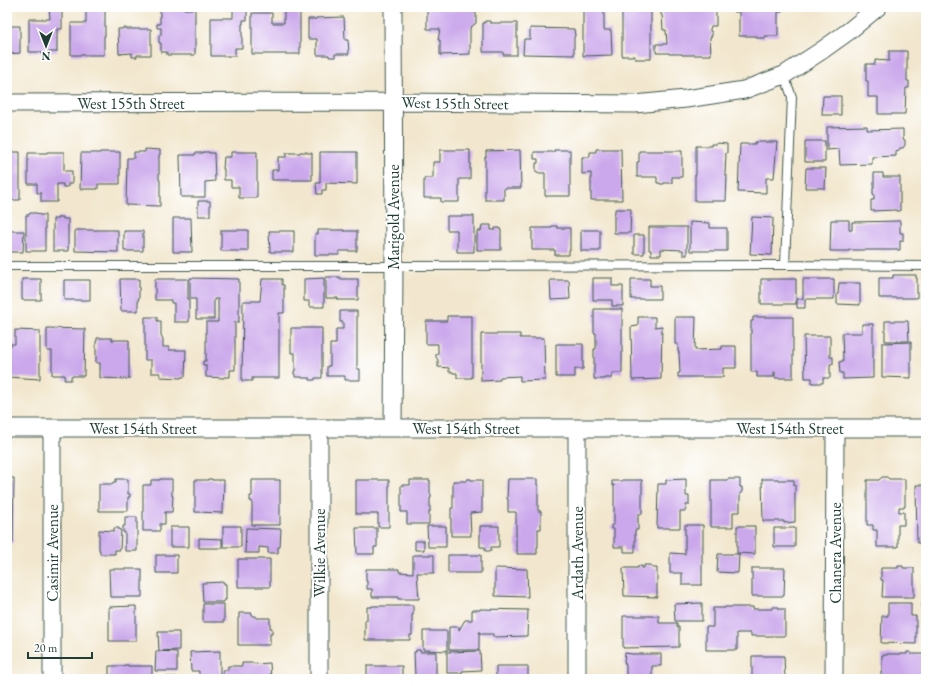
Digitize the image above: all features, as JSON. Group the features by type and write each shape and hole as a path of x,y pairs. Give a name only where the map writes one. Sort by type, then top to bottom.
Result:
{"street":[{"name":"Marigold Avenue","path":"393,7 393,428"},
{"name":"West 155th Street","path":"7,103 393,102 636,104 686,99 744,90 784,75 849,31 878,7"},
{"name":"West 154th Street","path":"7,428 926,428"},
{"name":"Casimir Avenue","path":"52,428 52,679"},
{"name":"Wilkie Avenue","path":"319,428 319,679"},
{"name":"Ardath Avenue","path":"577,679 578,428"},
{"name":"Chanera Avenue","path":"834,679 835,428"}],"lane":[{"path":"784,75 792,97 785,265"},
{"path":"7,266 926,266"}],"building":[{"path":"49,7 62,7 62,29 57,29 57,52 47,52 47,54 42,54 41,52 29,52 29,19 50,19"},
{"path":"161,7 184,7 184,9 195,9 195,55 167,55 167,52 161,52 159,35 161,35 161,28 157,28 157,24 160,24"},
{"path":"233,7 247,7 247,20 243,20 242,24 242,48 235,48 235,56 211,56 211,18 233,18"},
{"path":"429,7 447,7 447,10 476,9 476,23 470,28 470,54 440,55 440,40 438,40 440,29 427,29 427,9 429,9"},
{"path":"583,7 604,7 604,30 611,30 612,55 583,56"},
{"path":"622,7 651,7 651,59 635,59 635,56 622,56"},
{"path":"661,7 716,7 716,26 711,26 710,29 712,32 712,36 710,37 711,55 656,53 656,44 667,44 666,30 663,30"},
{"path":"734,7 782,7 782,12 778,12 778,36 765,36 765,38 757,38 757,36 739,36 739,12 734,12"},
{"path":"86,8 105,8 104,55 71,55 71,23 86,23"},
{"path":"284,10 300,10 300,54 252,54 252,13 272,13 272,23 284,23"},
{"path":"344,17 345,40 348,40 349,54 335,54 335,57 329,57 329,55 317,55 317,39 308,39 308,19"},
{"path":"485,21 490,21 490,23 517,23 517,55 503,55 503,52 483,52 483,23 485,23"},
{"path":"7,26 20,26 20,53 7,53"},
{"path":"530,28 574,29 574,55 523,54 524,39 530,39"},
{"path":"118,29 151,29 151,55 137,55 137,57 132,57 132,53 119,54"},
{"path":"889,51 907,51 907,81 909,81 909,88 906,88 905,114 878,114 878,97 868,97 866,64 875,64 875,60 889,61"},
{"path":"823,96 841,96 841,115 822,115"},
{"path":"867,126 867,130 903,129 903,139 905,140 905,145 903,148 896,151 896,156 872,157 872,164 840,165 839,149 827,150 827,127"},
{"path":"805,141 825,141 825,162 805,162"},
{"path":"755,142 777,142 774,178 766,178 766,193 738,192 740,144 755,144"},
{"path":"711,144 727,144 725,175 727,175 726,201 695,201 696,146 711,146"},
{"path":"145,149 160,150 160,206 126,205 127,158 134,158 134,152 145,152"},
{"path":"596,149 621,149 622,200 591,200 591,173 582,174 582,157 590,157 590,152 596,152"},
{"path":"440,150 470,150 470,179 459,179 459,202 441,202 441,198 424,198 424,178 433,178 433,162 440,162"},
{"path":"520,150 521,188 504,188 504,200 485,200 486,151"},
{"path":"554,150 570,150 570,196 545,196 545,173 536,172 536,163 538,163 538,159 534,159 534,152 554,152"},
{"path":"639,151 682,151 682,177 672,177 672,183 660,184 657,183 657,177 637,177"},
{"path":"7,152 20,152 20,200 9,200 9,203 7,203"},
{"path":"64,152 64,171 72,171 72,184 68,184 68,187 63,187 63,184 57,184 57,202 41,202 41,193 37,193 37,184 28,184 28,153"},
{"path":"120,152 120,184 98,184 98,189 80,189 81,153"},
{"path":"231,152 257,152 257,198 239,198 239,187 231,187 231,180 224,180 224,157 231,157"},
{"path":"320,152 357,152 357,184 326,183 326,190 322,190 322,194 317,194 316,183 320,183"},
{"path":"195,153 214,153 215,181 205,182 205,197 181,197 180,155 195,155"},
{"path":"286,153 312,153 312,180 272,180 272,170 278,170 278,157 286,157"},
{"path":"806,168 826,168 825,188 805,188"},
{"path":"874,173 883,173 883,177 900,177 900,211 871,211 871,200 874,200"},
{"path":"198,201 210,201 210,216 198,216"},
{"path":"615,209 631,209 630,233 614,233"},
{"path":"30,213 45,215 45,251 26,251 26,215 29,215"},
{"path":"447,216 474,216 474,252 457,252 457,230 447,230"},
{"path":"58,217 68,219 68,251 53,251 53,219 58,219"},
{"path":"752,217 773,218 772,255 750,254"},
{"path":"173,218 191,218 192,252 173,252"},
{"path":"831,220 849,220 849,230 852,230 852,222 900,221 900,233 903,233 903,241 900,241 900,250 830,251"},
{"path":"690,222 710,223 710,228 727,228 727,251 690,251"},
{"path":"482,225 491,225 491,230 500,228 501,250 477,250 477,231 481,231"},
{"path":"552,226 557,226 557,228 570,228 569,255 555,255 555,250 532,250 532,228 552,228"},
{"path":"649,227 687,227 687,255 683,255 683,250 661,249 661,255 651,255 651,250 649,250"},
{"path":"75,230 118,230 118,252 75,251"},
{"path":"221,230 248,230 248,251 221,251"},
{"path":"318,230 357,231 357,251 339,251 339,255 315,255 315,234 318,234"},
{"path":"581,230 600,230 600,251 581,251"},
{"path":"7,231 24,231 23,252 7,252"},
{"path":"124,231 143,231 143,251 124,251"},
{"path":"269,231 294,231 294,252 270,252"},
{"path":"634,235 644,235 644,254 634,254"},
{"path":"893,275 916,275 917,298 879,298 879,278 893,278"},
{"path":"326,277 358,279 358,300 338,300 338,298 326,298"},
{"path":"190,278 239,279 239,322 235,322 235,370 230,370 230,377 206,377 206,365 203,365 203,361 206,361 206,322 218,322 218,299 214,299 214,319 196,319 196,299 190,299"},
{"path":"324,278 324,307 309,307 309,301 304,301 304,279"},
{"path":"593,278 612,278 612,286 623,286 623,306 612,306 612,300 593,300"},
{"path":"22,279 41,279 41,300 22,300"},
{"path":"120,279 139,279 138,311 121,311"},
{"path":"155,279 188,279 189,322 174,322 174,303 171,303 171,300 155,300"},
{"path":"262,279 282,279 282,285 284,285 284,313 279,313 279,378 252,378 252,381 242,381 243,301 260,301"},
{"path":"631,279 650,279 650,286 660,286 660,299 631,299"},
{"path":"761,279 796,279 796,304 761,304"},
{"path":"803,279 834,279 834,299 805,299 805,308 797,308 797,299 803,299"},
{"path":"64,280 90,280 90,300 64,300"},
{"path":"550,280 569,280 570,299 551,300"},
{"path":"839,283 860,283 860,305 837,304"},
{"path":"594,309 622,309 622,373 612,373 612,378 594,379 594,349 596,349 596,333 594,333"},
{"path":"340,311 357,311 357,369 360,369 360,380 345,380 345,376 327,376 327,366 330,366 330,344 336,344 336,329 343,329 343,322 340,322"},
{"path":"447,316 472,316 472,378 457,378 457,373 449,372 449,368 438,367 436,354 438,353 438,344 426,344 426,321 447,321"},
{"path":"145,317 157,317 157,321 161,321 163,347 169,347 169,350 186,350 185,377 160,377 160,373 151,373 151,360 145,360"},
{"path":"638,317 655,317 655,327 662,326 661,379 632,380 631,327 638,326"},
{"path":"675,317 696,317 695,350 722,349 722,346 736,346 736,368 723,368 723,377 678,377 678,373 680,373 679,352 678,344 675,344"},
{"path":"753,317 793,317 793,378 775,378 775,372 774,377 757,377 757,372 751,372 751,321 753,321"},
{"path":"885,321 908,321 909,341 885,341"},
{"path":"862,324 873,324 873,378 843,379 843,373 840,373 839,362 843,361 842,333 862,333"},
{"path":"47,328 85,329 84,376 71,376 71,380 64,380 65,375 52,375 52,351 47,351"},
{"path":"291,328 322,328 322,378 310,380 310,378 295,377 295,353 291,353"},
{"path":"15,330 40,331 40,379 7,377 7,346 15,344"},
{"path":"481,334 520,334 520,338 544,338 545,380 520,381 520,376 500,377 500,380 481,381"},
{"path":"804,336 830,336 830,357 833,357 833,364 830,364 830,378 823,378 823,383 812,383 812,378 805,378"},
{"path":"97,338 129,340 129,379 100,378 100,363 96,363"},
{"path":"911,342 911,378 882,377 882,343"},
{"path":"556,344 583,344 583,369 575,369 575,377 556,377"},
{"path":"882,477 887,477 889,479 905,479 905,507 899,507 899,512 904,512 904,525 898,525 898,547 877,547 877,530 873,530 873,525 867,525 867,480 879,480"},
{"path":"7,478 14,478 13,543 7,543"},
{"path":"116,479 128,479 128,494 130,494 130,497 128,497 128,511 99,511 99,484 112,484 113,482 116,482"},
{"path":"172,479 172,512 165,512 165,524 160,524 160,531 143,531 143,485 151,485 151,480"},
{"path":"467,479 482,480 482,512 470,513 471,536 451,536 453,481 467,481"},
{"path":"508,479 537,479 538,511 541,511 541,529 538,529 537,554 517,554 516,512 508,512"},
{"path":"686,479 686,496 689,496 689,505 686,505 686,511 680,511 680,528 657,528 658,484 666,484 666,480"},
{"path":"740,479 742,493 740,493 740,512 733,512 733,527 711,527 711,480"},
{"path":"762,479 794,480 795,522 784,523 784,521 763,521"},
{"path":"195,480 224,480 223,513 195,512"},
{"path":"252,480 280,480 280,525 252,525 252,501 250,501 250,496 252,496"},
{"path":"356,480 389,480 389,527 378,527 378,514 356,514"},
{"path":"410,480 430,480 431,498 429,524 407,524 407,512 401,512 401,485 410,485"},
{"path":"642,480 642,514 638,514 638,530 635,530 635,552 624,552 624,547 614,547 614,529 611,529 611,525 614,525 614,485 612,485 612,481"},
{"path":"916,485 926,485 926,543 917,543"},
{"path":"125,517 137,517 137,551 125,551 125,532 123,532 123,526 125,526"},
{"path":"685,525 703,525 702,585 682,585 682,573 670,573 670,553 685,554"},
{"path":"223,526 241,526 241,547 223,547"},
{"path":"427,526 446,526 446,547 428,547"},
{"path":"480,526 499,526 499,547 491,547 491,551 485,551 485,547 480,547"},
{"path":"737,526 755,526 755,554 737,553"},
{"path":"170,527 189,527 189,547 170,547"},
{"path":"114,528 119,528 119,530 121,530 120,550 115,550 115,554 100,554 99,530 114,531"},
{"path":"246,528 281,529 280,547 278,547 278,553 268,553 268,548 259,547 259,553 245,553"},
{"path":"356,528 377,528 377,547 374,547 374,554 357,554"},
{"path":"774,528 795,528 795,547 774,547"},
{"path":"199,538 222,539 222,548 199,548"},
{"path":"415,541 424,541 424,550 415,550"},
{"path":"718,554 739,554 738,573 717,572"},
{"path":"156,555 177,555 177,573 156,573"},
{"path":"413,555 434,555 434,573 417,573 419,599 372,597 372,589 367,589 366,569 399,569 399,572 413,573"},
{"path":"448,555 481,555 481,573 448,573"},
{"path":"238,559 270,559 270,587 238,587"},
{"path":"644,565 651,565 652,568 657,568 657,597 624,596 623,568 638,568 638,566 642,566 642,568 644,568"},
{"path":"898,566 903,566 903,568 914,568 914,597 882,597 883,580 881,580 881,568 898,568"},
{"path":"495,568 527,569 528,597 495,596"},
{"path":"752,568 785,568 784,596 752,596"},
{"path":"109,569 142,569 142,597 110,597"},
{"path":"224,582 224,584 226,584 226,600 224,600 224,602 203,602 202,583"},
{"path":"702,603 702,621 675,621 674,604"},
{"path":"888,603 911,603 911,616 916,616 916,644 881,643 882,616 888,616"},
{"path":"922,603 926,603 926,621 922,621"},
{"path":"203,604 224,604 224,622 203,622"},
{"path":"413,605 412,635 410,635 410,640 365,640 365,620 367,620 367,607"},
{"path":"136,606 136,641 109,641 109,607"},
{"path":"725,607 772,609 772,607 779,607 779,609 785,609 785,636 751,636 751,633 737,633 737,650 706,650 706,627 713,627 713,608"},
{"path":"472,610 528,610 527,636 493,637 493,634 480,634 479,632 479,650 449,650 449,627 459,627 459,630 465,620 472,620"},
{"path":"239,613 252,613 252,616 256,616 256,618 270,618 270,628 272,628 272,634 270,634 270,645 238,645"},
{"path":"623,616 659,616 659,623 677,623 677,627 679,627 679,647 623,648"},
{"path":"423,631 447,631 447,651 423,650"},
{"path":"158,632 179,632 179,650 159,651"},
{"path":"416,650 420,650 420,652 436,652 436,679 412,679 412,676 415,676 414,652 416,652"},
{"path":"156,651 177,652 177,671 155,671"},
{"path":"220,651 220,679 199,679 199,671 191,671 190,652"},
{"path":"480,651 481,670 462,671 462,673 447,673 447,652"},
{"path":"907,652 911,652 911,654 926,654 926,679 881,679 882,655 907,654"},
{"path":"625,653 661,654 661,666 652,666 652,679 626,679 626,666 624,662"},
{"path":"752,656 784,656 785,679 752,679"},
{"path":"242,663 270,663 271,679 223,679 223,670 228,670 228,666 242,666"},
{"path":"109,666 152,666 152,676 177,677 177,679 109,678"},
{"path":"367,666 402,666 402,679 367,679"},
{"path":"496,666 528,666 528,679 496,679"}]}
